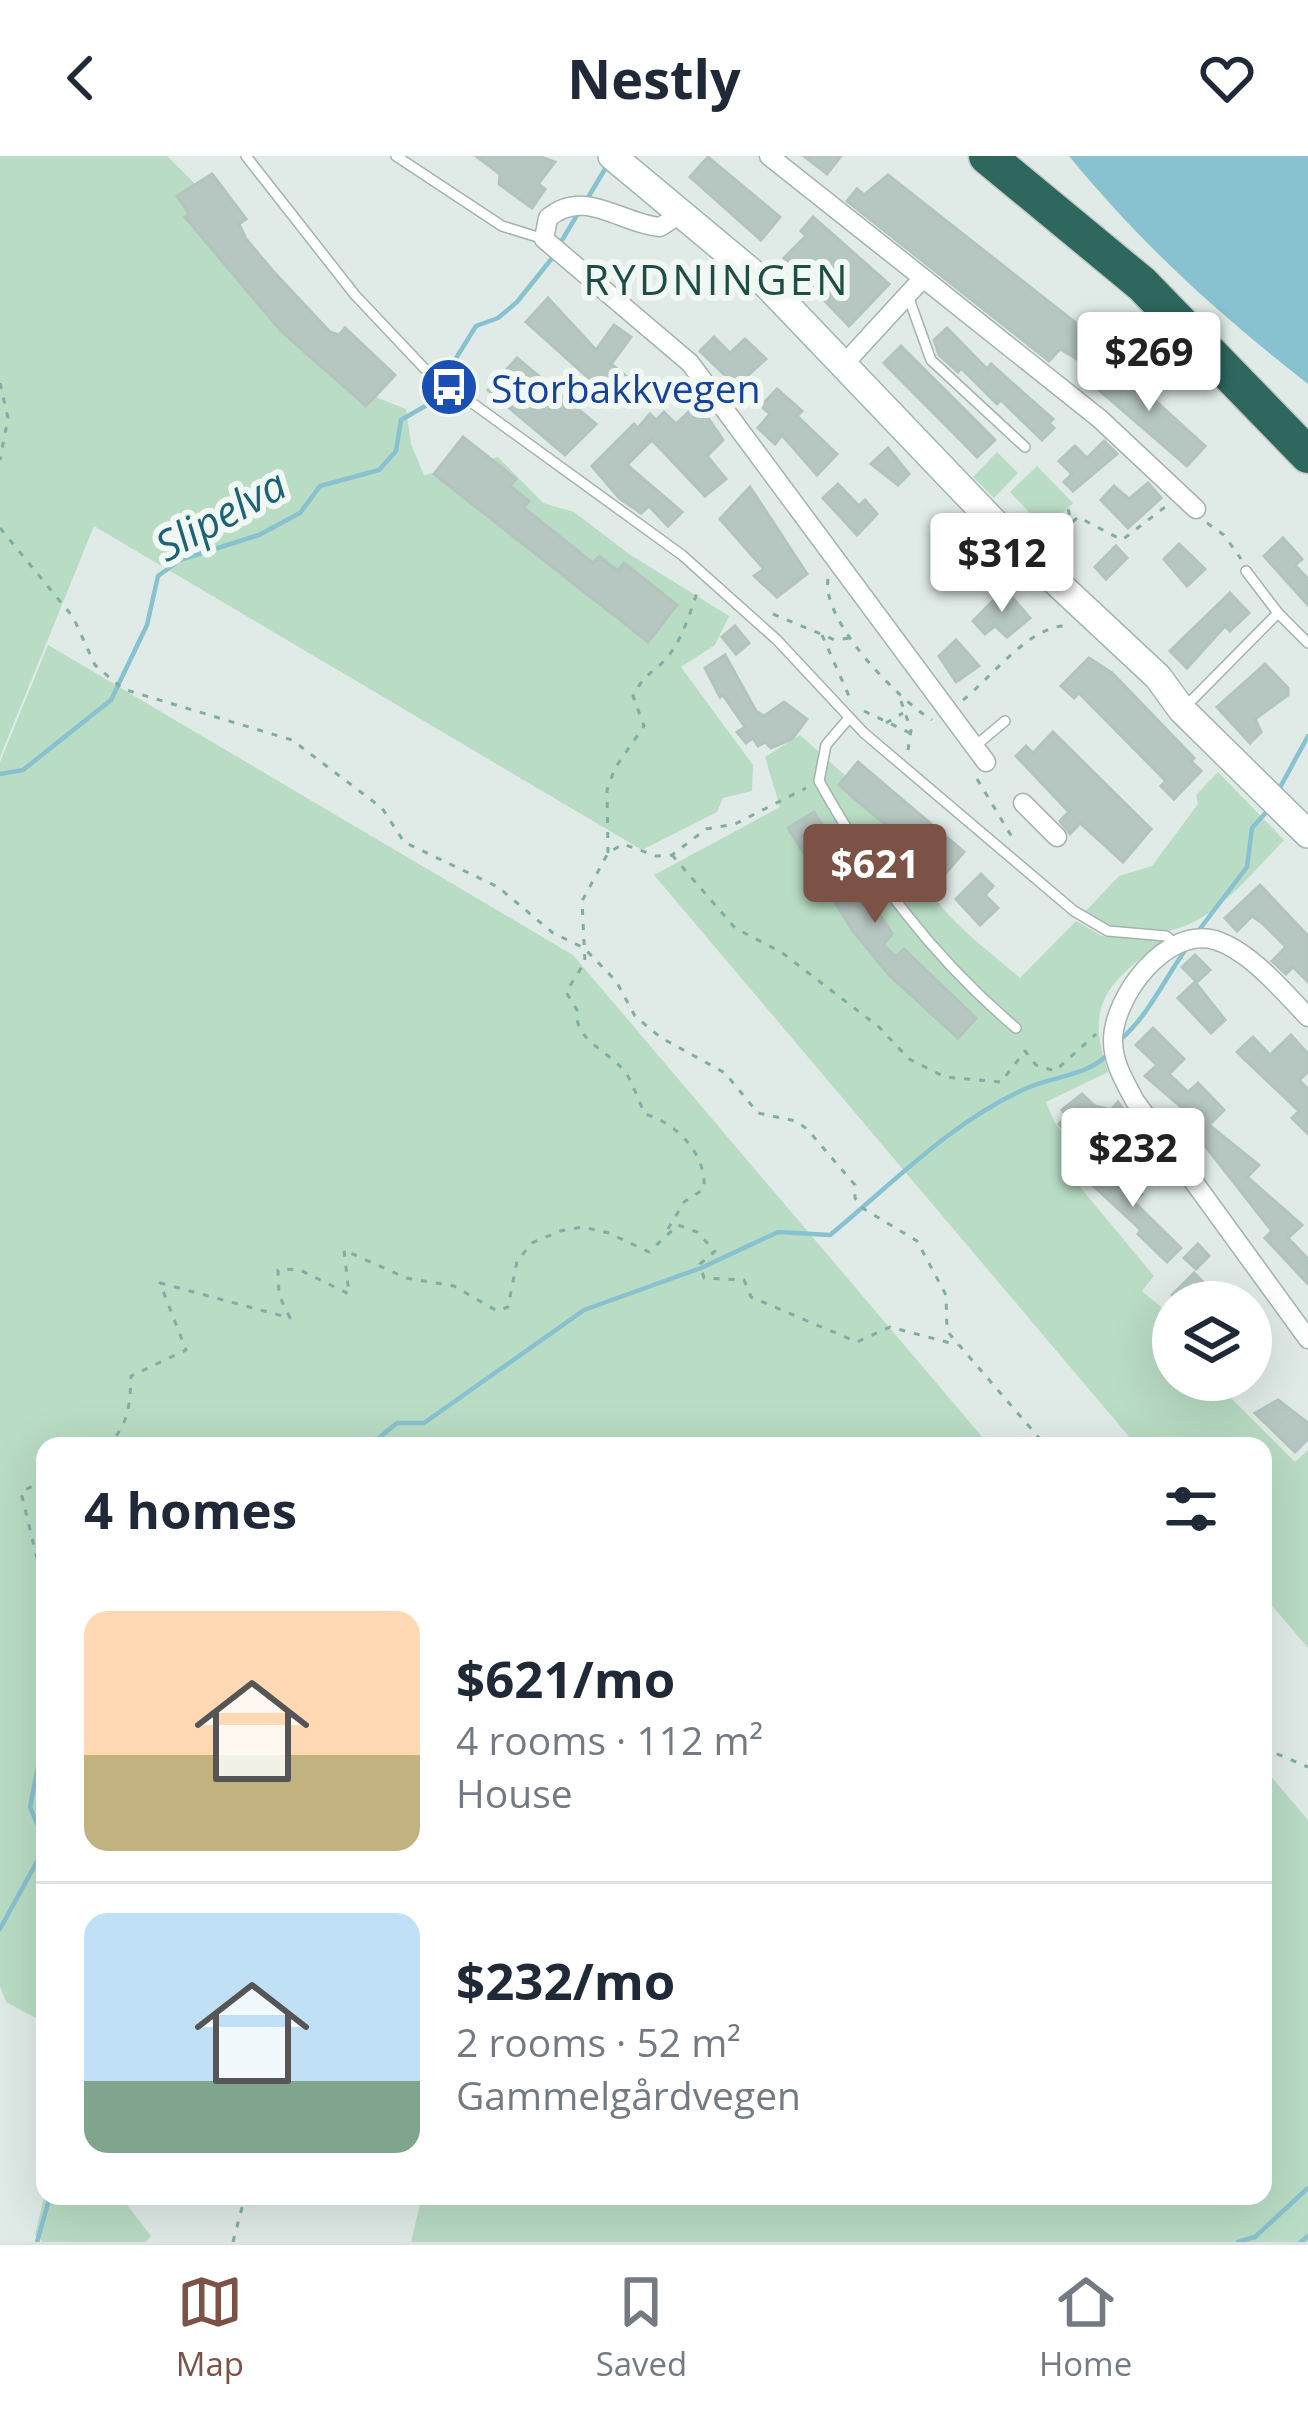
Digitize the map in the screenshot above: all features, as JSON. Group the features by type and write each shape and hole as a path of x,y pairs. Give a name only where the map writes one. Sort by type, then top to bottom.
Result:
{"highway":[{"path":"987,156 1142,284 1308,455"}],"street":[{"path":"612,156 682,213 845,363 1308,834"},
{"path":"769,156 1100,419 1196,508"},
{"path":"682,213 660,227 598,207 567,206 548,218 544,239 690,363 949,713 979,763"},
{"path":"845,363 923,278"},
{"path":"1023,803 1057,837"},
{"path":"1308,1017 1227,945 1200,938 1176,944 1138,981 1114,1030 1116,1061 1135,1101 1308,1340"}],"lane":[{"path":"246,156 355,295 424,368 704,574 768,632 849,718 1100,928 1166,936 1176,944"},
{"path":"396,156 502,226 544,239"},
{"path":"908,296 931,360 1025,446"},
{"path":"1246,571 1308,643"},
{"path":"1182,710 1279,613"},
{"path":"849,718 826,745 818,782 864,860 918,933 1016,1028"},
{"path":"979,763 1004,721"}],"path":[{"path":"0,382 8,418 0,460"},
{"path":"1048,528 1045,547 1083,518 1122,539 1178,492"},
{"path":"1196,508 1237,551 1246,571"},
{"path":"1068,509 1072,522"},
{"path":"0,528 73,617 95,665 123,689 292,740 382,808 404,842 498,887 553,933 584,948 616,981 635,1016 660,1037 725,1072 758,1113 796,1120 855,1185 863,1209 916,1241 946,1295 947,1331 1038,1437"},
{"path":"836,563 826,590 852,637 900,700 910,733 910,772"},
{"path":"117,1437 130,1410 131,1376 186,1350 160,1282 290,1318 279,1294 278,1270 298,1269 349,1294 344,1250 406,1278 454,1286 497,1311 508,1306 517,1261 532,1243 583,1227 649,1252 681,1216 684,1202 704,1190 700,1161 677,1132 645,1114 630,1079 588,1041 566,992 582,973 583,901 608,853 608,790 615,768 644,726 633,695 645,671 662,663 681,637 704,574"},
{"path":"773,614 841,642 852,637"},
{"path":"900,700 934,722 1053,625 1085,632 1096,620"},
{"path":"822,635 854,704 910,733"},
{"path":"886,723 904,712"},
{"path":"979,763 1019,861"},
{"path":"608,853 623,844 656,856 672,855 706,829 735,824 818,782"},
{"path":"672,855 735,928 782,952 879,1027 909,1059 945,1077 990,1085 1001,1082 1025,1051 1036,1065 1055,1070 1073,1058 1080,1044 1103,1029 1114,1030"},
{"path":"662,1235 678,1225 697,1232 715,1251 710,1261 700,1264 704,1278 735,1275 744,1280 751,1297 836,1336 857,1342 890,1327 958,1345"},
{"path":"36,1484 21,1492 36,1554"},
{"path":"1272,1752 1308,1767"},
{"path":"232,2242 242,2205"}],"green space":[{"path":"0,156 167,156 222,210 269,301 378,398 406,409 411,444 424,475 498,457 543,503 574,512 629,554 729,616 715,645 681,667 753,765 752,791 723,798 717,812 642,850 94,526 0,757"},
{"path":"997,452 1018,473 994,498 973,477"},
{"path":"1037,466 1073,503 1046,530 1010,492"},
{"path":"48,645 573,955 982,1437 36,1437 36,2018 6,2002 0,1986 0,762"},
{"path":"800,735 861,790 918,818 915,845 930,890 961,927 1020,978 1076,921 1102,936 1163,941 1128,969 1106,996 1099,1028 1108,1072 1046,1102 1055,1123 1092,1171 1080,1187 1154,1276 1142,1291 1152,1299 1152,1401 1234,1401 1270,1437 1129,1437 654,875 780,807 765,757"},
{"path":"1218,772 1284,840 1262,864 1219,905 1174,930 1148,933 1084,913 1119,876 1152,866 1198,804 1196,795"},
{"path":"1272,1439 1295,1462 1308,1450 1308,1648 1272,1606"},
{"path":"1272,1778 1308,1820 1308,2242 411,2242 420,2205 1272,2205"},
{"path":"42,2205 127,2205 151,2236 146,2242 43,2242 35,2235"}],"water":[{"path":"1069,156 1308,156 1308,384 1182,277"}],"building":[{"path":"476,156 538,156 555,162 538,184 545,189 532,208 499,184 500,174"},
{"path":"804,156 841,156 827,174"},
{"path":"708,157 780,217 761,240 690,177"},
{"path":"212,174 246,219 239,224 246,239 272,270 330,332 339,335 345,328 395,375 366,406 281,331 185,217 189,214 177,196"},
{"path":"888,175 1095,338 1077,359 1060,349 1049,361 847,201 857,189 864,195"},
{"path":"813,217 889,284 849,326 784,258 806,236 801,231"},
{"path":"709,273 720,282 709,297 698,289"},
{"path":"548,298 596,350 614,325 631,337 611,364 628,378 611,398 526,322"},
{"path":"947,328 987,369 991,364 1053,419 1049,423 1054,428 1042,440 1001,400 997,404 961,368 958,372 939,355 934,340"},
{"path":"714,337 730,353 745,339 766,359 736,386 700,351"},
{"path":"901,346 995,440 977,457 884,363"},
{"path":"517,358 596,424 565,455 488,390"},
{"path":"1113,362 1205,446 1187,466 1099,390 1094,382"},
{"path":"777,389 802,411 797,416 837,454 817,475 782,435 775,444 758,428 770,414 761,406"},
{"path":"698,403 723,440 707,456 726,479 705,496 652,440 627,465 682,512 668,526 649,506 641,513 619,498 592,466 650,414 656,420 664,412 676,424"},
{"path":"463,437 516,479 510,486 529,501 524,508 593,563 599,556 618,571 624,563 677,605 648,642 434,474"},
{"path":"1104,441 1117,454 1073,491 1064,482 1072,474 1059,461 1075,446 1087,458"},
{"path":"888,448 909,474 898,485 871,464"},
{"path":"1148,483 1161,498 1128,528 1101,500 1114,486 1129,499"},
{"path":"838,484 859,506 865,500 877,514 857,535 823,498"},
{"path":"750,487 807,574 777,597 754,576 764,569 720,519"},
{"path":"1283,538 1302,559 1295,565 1308,579 1308,605 1264,556"},
{"path":"1179,544 1205,569 1187,586 1164,559"},
{"path":"1116,546 1127,558 1106,579 1095,567"},
{"path":"1005,589 1030,618 1007,637 995,626 985,634 973,621"},
{"path":"1230,593 1249,613 1230,631 1225,626 1187,668 1170,651"},
{"path":"735,626 749,643 736,654 722,637"},
{"path":"956,640 979,666 956,682 939,656"},
{"path":"725,655 756,711 764,716 784,702 807,719 792,739 771,748 765,742 758,746 753,738 746,743 737,732 745,727 720,697 705,668"},
{"path":"1089,658 1112,673 1194,758 1191,761 1201,771 1174,799 1161,786 1166,781 1079,693 1074,698 1061,686"},
{"path":"1265,664 1288,688 1288,695 1255,719 1261,732 1250,743 1217,707"},
{"path":"1053,732 1151,829 1123,862 1080,823 1070,834 1060,821 1069,812 1016,756 1026,746 1033,753"},
{"path":"858,762 964,852 944,875 839,785"},
{"path":"814,812 892,934 883,945 896,957 904,949 976,1018 958,1038 889,975 853,931 788,828"},
{"path":"981,874 993,886 985,895 998,908 980,925 956,899"},
{"path":"1260,885 1308,936 1308,982 1293,967 1286,974 1272,961 1286,947 1262,923 1252,916 1237,931 1225,918"},
{"path":"1195,955 1210,970 1197,982 1182,967"},
{"path":"1195,982 1225,1020 1211,1033 1178,998"},
{"path":"1153,1028 1184,1059 1169,1074 1188,1092 1198,1083 1224,1110 1209,1125 1259,1165 1247,1177 1302,1225 1288,1238 1308,1259 1308,1284 1265,1238 1272,1231 1191,1128 1194,1118 1145,1076 1157,1065 1136,1045"},
{"path":"1291,1035 1308,1054 1308,1072 1299,1080 1308,1089 1308,1134 1292,1118 1299,1111 1237,1052 1253,1037 1270,1055"},
{"path":"1082,1094 1095,1106 1111,1110 1118,1102 1130,1119 1121,1128 1129,1136 1119,1146 1104,1135 1085,1150 1059,1124 1067,1116 1062,1110"},
{"path":"1097,1165 1110,1178 1118,1169 1142,1194 1134,1202 1181,1248 1167,1262 1138,1234 1141,1230 1084,1177"},
{"path":"1198,1244 1209,1256 1196,1269 1184,1258"},
{"path":"1278,1400 1308,1423 1308,1439 1295,1452 1255,1413"}],"waterway":[{"name":"Slipelva","path":"586,201 608,164"},
{"name":"Slipelva","path":"558,247 580,210"},
{"name":"Slipelva","path":"0,774 23,770 111,700 147,625 158,576 180,560 259,535 300,513 320,486 379,470 396,451 401,420 427,405 476,326 498,318 517,302 553,257"},
{"path":"1277,793 1308,736"},
{"path":"1196,934 1247,867 1252,828 1270,808"},
{"path":"1121,1039 1148,1009 1186,949"},
{"path":"380,1437 397,1423 424,1423 584,1310 701,1268 778,1232 830,1235 972,1118 1025,1089 1092,1066 1110,1052"},
{"path":"36,1777 30,1807 36,1821"},
{"path":"0,1929 36,1863"},
{"path":"1238,2242 1255,2237 1308,2188"},
{"path":"37,2242 47,2205"},
{"path":"1301,2242 1308,2236"}],"place":[{"name":"Storbakkvegen","path":"449,387"}],"district":[{"name":"RYDNINGEN","path":"717,278"}]}
